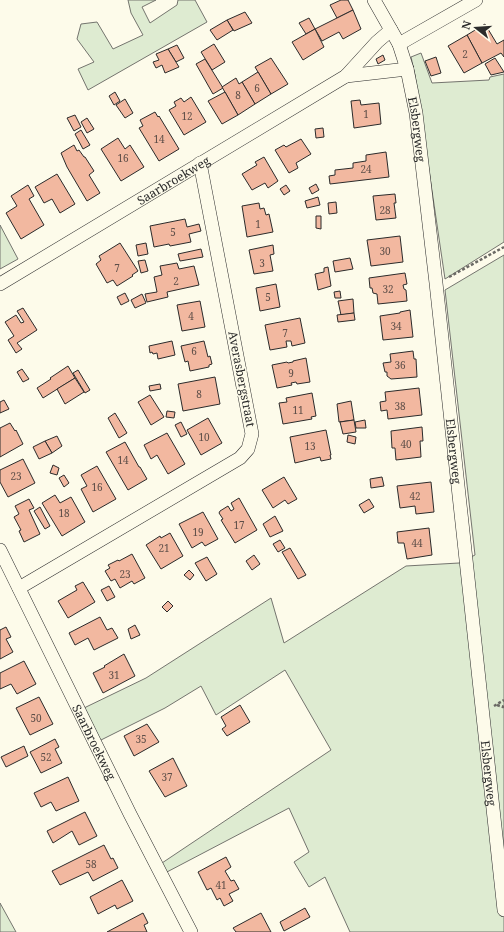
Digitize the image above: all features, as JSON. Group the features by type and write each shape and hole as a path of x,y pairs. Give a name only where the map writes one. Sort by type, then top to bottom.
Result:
{"street":[{"name":"Elsbergweg","path":"374,0 400,44 416,113 436,283 504,910"},
{"path":"400,44 476,0"},
{"name":"Saarbroekweg","path":"0,284 346,76 377,42 391,30"},
{"name":"Saarbroekweg","path":"346,76 407,69"},
{"name":"Averasbergstraat","path":"19,588 240,458 248,449 252,434 200,163"},
{"name":"Saarbroekweg","path":"0,550 130,814 191,932"}],"path":[{"path":"436,283 454,275 504,246"},
{"path":"497,705 503,707 504,705"}],"green space":[{"path":"128,0 156,0 142,7 150,23 177,5 178,0 195,0 207,22 88,90 78,69 94,62 77,39 81,24 97,22 113,49 143,35 131,13"},
{"path":"421,53 432,83 489,80 490,77 504,74 504,242 445,279 415,75 411,57"},
{"path":"0,225 18,259 0,269"},
{"path":"504,255 504,932 350,932 325,877 309,887 294,862 309,852 289,808 165,873 162,863 331,750 285,670 216,715 201,686 165,708 99,741 84,708 146,678 271,598 284,643 406,566 459,563 475,555 445,290"},
{"path":"0,903 16,932 0,932"}],"building":[{"path":"341,0 348,0 353,10 337,18 330,5"},
{"path":"353,10 361,29 343,39 339,32 322,41 315,29"},
{"path":"245,12 252,23 234,31 227,20"},
{"path":"309,18 315,29 306,34 299,23"},
{"path":"227,20 233,30 217,40 210,30"},
{"path":"485,24 497,44 504,40 504,57 501,53 482,63 467,35"},
{"path":"315,29 324,47 303,60 292,42"},
{"path":"467,35 482,63 464,73 448,46"},
{"path":"214,44 225,62 212,70 201,52"},
{"path":"177,45 184,58 176,62 168,49"},
{"path":"168,49 179,67 165,73 162,65 156,68 153,62 159,60 156,54"},
{"path":"383,55 385,60 378,64 376,59"},
{"path":"436,57 441,73 431,76 425,61"},
{"path":"271,58 288,84 271,94 255,67"},
{"path":"495,58 504,72 491,75 485,64"},
{"path":"205,59 223,88 213,94 196,64"},
{"path":"258,72 271,94 255,104 242,82"},
{"path":"236,78 239,84 242,82 255,104 238,115 222,87"},
{"path":"115,92 120,101 114,105 109,96"},
{"path":"225,92 238,115 222,124 208,101"},
{"path":"191,97 206,122 184,135 169,110 176,106 174,102 181,98 184,102"},
{"path":"125,99 133,113 125,118 116,105"},
{"path":"360,100 361,105 379,103 381,124 354,128 351,101"},
{"path":"155,112 179,149 159,161 139,128 143,126 140,120"},
{"path":"75,115 81,127 74,131 67,118"},
{"path":"87,118 94,129 87,133 81,122"},
{"path":"323,128 324,137 316,138 315,129"},
{"path":"81,130 90,145 83,149 75,134"},
{"path":"118,138 125,149 130,145 144,167 121,181 101,149"},
{"path":"301,139 311,154 296,163 298,168 289,173 275,150 284,145 286,147"},
{"path":"74,145 77,151 79,150 85,157 94,171 89,175 100,193 87,201 67,167 61,153"},
{"path":"386,152 389,177 330,184 329,176 335,175 335,170 353,168 353,163 366,161 366,155"},
{"path":"264,157 278,181 268,188 265,183 252,190 242,174 257,165 255,162"},
{"path":"57,174 75,204 60,213 52,199 44,203 35,187"},
{"path":"316,184 319,190 312,194 309,188"},
{"path":"28,185 34,196 29,199 44,225 21,239 6,213 17,206 11,196"},
{"path":"286,185 290,191 284,195 280,189"},
{"path":"395,194 396,203 394,203 396,218 376,220 373,196"},
{"path":"318,197 320,205 307,208 305,201"},
{"path":"336,202 337,213 329,214 328,203"},
{"path":"259,203 260,209 264,208 266,215 269,214 273,232 247,237 242,206"},
{"path":"316,216 321,216 321,229 316,228"},
{"path":"185,219 187,227 199,224 201,231 189,234 191,242 154,247 150,226"},
{"path":"400,236 403,262 371,266 367,240"},
{"path":"120,243 138,271 117,286 113,280 107,283 96,264 101,260 99,256"},
{"path":"146,243 148,254 138,256 136,245"},
{"path":"273,245 274,254 270,255 273,271 254,274 249,250"},
{"path":"201,249 203,257 180,261 178,254"},
{"path":"350,258 353,269 335,272 333,261"},
{"path":"145,260 148,271 141,273 138,261"},
{"path":"177,263 179,269 194,266 199,285 167,292 168,297 147,302 145,294 157,292 154,277 162,275 160,266"},
{"path":"328,267 331,286 318,290 315,274 324,272 324,268"},
{"path":"405,273 407,284 403,285 404,289 406,290 407,301 378,304 377,294 373,293 372,288 370,288 369,278"},
{"path":"276,284 280,307 260,311 256,288"},
{"path":"340,291 341,298 335,298 334,292"},
{"path":"125,293 129,301 121,305 117,297"},
{"path":"142,294 146,303 135,308 131,300"},
{"path":"353,299 354,313 341,315 338,301"},
{"path":"200,301 205,327 182,331 177,305"},
{"path":"23,308 37,330 17,343 22,349 16,353 8,340 14,336 5,322 16,315 21,323 24,322 17,311"},
{"path":"410,310 413,337 383,340 380,316"},
{"path":"354,313 355,320 338,322 337,315"},
{"path":"300,318 305,343 292,346 291,341 286,341 287,347 270,350 265,325"},
{"path":"172,341 175,355 158,359 157,353 150,353 149,346"},
{"path":"204,341 208,357 210,356 212,364 209,365 209,367 190,371 188,361 185,362 181,346"},
{"path":"413,351 414,359 416,359 417,377 391,379 387,376 383,363 391,362 390,354"},
{"path":"306,358 310,382 297,384 296,382 291,383 292,385 277,388 272,365 293,362"},
{"path":"68,366 75,378 43,398 37,388"},
{"path":"22,369 29,379 23,382 17,372"},
{"path":"78,370 90,390 85,393 73,373"},
{"path":"215,377 220,404 183,411 178,384"},
{"path":"75,378 84,392 65,404 57,389"},
{"path":"160,384 161,389 150,391 149,386"},
{"path":"419,388 422,415 388,419 387,410 381,411 380,402 386,401 385,392"},
{"path":"312,393 316,416 311,417 312,419 283,424 279,403 287,402 286,398"},
{"path":"150,395 164,417 151,425 138,402"},
{"path":"4,400 9,409 0,413 0,402"},
{"path":"351,401 354,420 339,422 337,404"},
{"path":"167,411 175,412 174,418 166,417"},
{"path":"115,413 127,433 119,438 108,418"},
{"path":"208,418 222,443 201,455 187,430"},
{"path":"354,420 356,432 343,434 340,422"},
{"path":"365,420 366,428 356,428 355,422"},
{"path":"181,422 187,434 181,437 175,425"},
{"path":"10,423 15,431 16,430 23,444 0,457 0,428"},
{"path":"422,427 423,441 420,441 421,457 396,460 395,448 392,448 391,431"},
{"path":"326,430 331,459 321,461 320,457 295,463 290,437"},
{"path":"167,433 185,464 168,474 157,455 151,459 144,445"},
{"path":"348,435 356,437 355,444 347,442"},
{"path":"57,436 62,446 52,453 45,441"},
{"path":"45,441 52,453 39,459 33,447"},
{"path":"125,442 147,479 128,490 106,452"},
{"path":"23,459 35,483 8,497 0,482 0,470"},
{"path":"53,465 59,468 57,475 50,473"},
{"path":"97,466 116,499 93,512 81,489 87,486 81,475"},
{"path":"64,475 69,483 64,487 59,478"},
{"path":"284,477 297,499 288,504 285,500 273,508 262,490"},
{"path":"382,477 384,486 371,488 370,479"},
{"path":"431,482 434,512 416,514 415,506 400,508 397,486"},
{"path":"55,495 60,503 71,497 85,522 62,536 42,503"},
{"path":"239,498 257,530 235,543 221,520 223,519 219,513 228,506 231,511 234,509 231,503"},
{"path":"29,499 34,508 29,510 40,534 24,542 19,531 21,530 14,517 19,514 15,506"},
{"path":"369,499 374,507 364,513 359,505"},
{"path":"40,507 50,526 45,529 34,511"},
{"path":"203,512 218,539 205,546 202,542 192,548 179,524"},
{"path":"275,516 283,531 270,537 263,524"},
{"path":"429,528 432,555 407,559 404,543 398,543 397,532"},
{"path":"170,533 183,556 161,569 146,545 160,536 161,538"},
{"path":"280,540 285,548 278,552 273,544"},
{"path":"290,548 306,575 298,579 282,552"},
{"path":"132,554 145,578 134,584 132,581 120,588 115,579 111,581 105,571 110,568 108,565"},
{"path":"254,555 260,564 252,570 246,561"},
{"path":"207,557 217,574 206,581 195,563"},
{"path":"189,570 194,575 190,580 184,575"},
{"path":"83,582 95,602 68,618 58,601 77,590 75,586"},
{"path":"109,586 115,597 107,601 101,590"},
{"path":"168,601 173,606 167,612 162,607"},
{"path":"100,617 107,630 112,628 118,638 94,650 88,638 75,645 69,633"},
{"path":"135,625 140,635 131,639 128,629"},
{"path":"6,627 11,637 6,639 13,652 0,659 0,630"},
{"path":"124,654 135,676 103,693 93,673"},
{"path":"24,661 36,684 17,694 11,684 0,689 0,673"},
{"path":"39,697 53,724 30,735 16,708"},
{"path":"240,705 250,722 227,736 222,729 226,726 221,717"},
{"path":"147,724 159,742 134,756 124,736"},
{"path":"55,739 59,747 55,749 62,763 41,773 30,752"},
{"path":"24,746 28,756 6,767 1,757"},
{"path":"173,758 187,786 165,797 149,771"},
{"path":"68,777 79,801 56,811 51,802 41,807 34,793"},
{"path":"85,812 97,836 79,845 72,831 53,843 47,831"},
{"path":"104,845 111,859 113,858 118,868 93,881 88,872 60,885 52,871"},
{"path":"226,857 231,867 225,871 231,881 234,880 239,889 229,894 233,901 224,906 220,898 217,900 211,888 207,890 198,872"},
{"path":"122,880 133,901 117,909 115,905 98,914 90,897"},
{"path":"305,908 310,917 284,931 280,922"},
{"path":"143,913 148,923 144,925 147,932 107,932"},
{"path":"261,913 271,932 236,932 233,928"}]}
